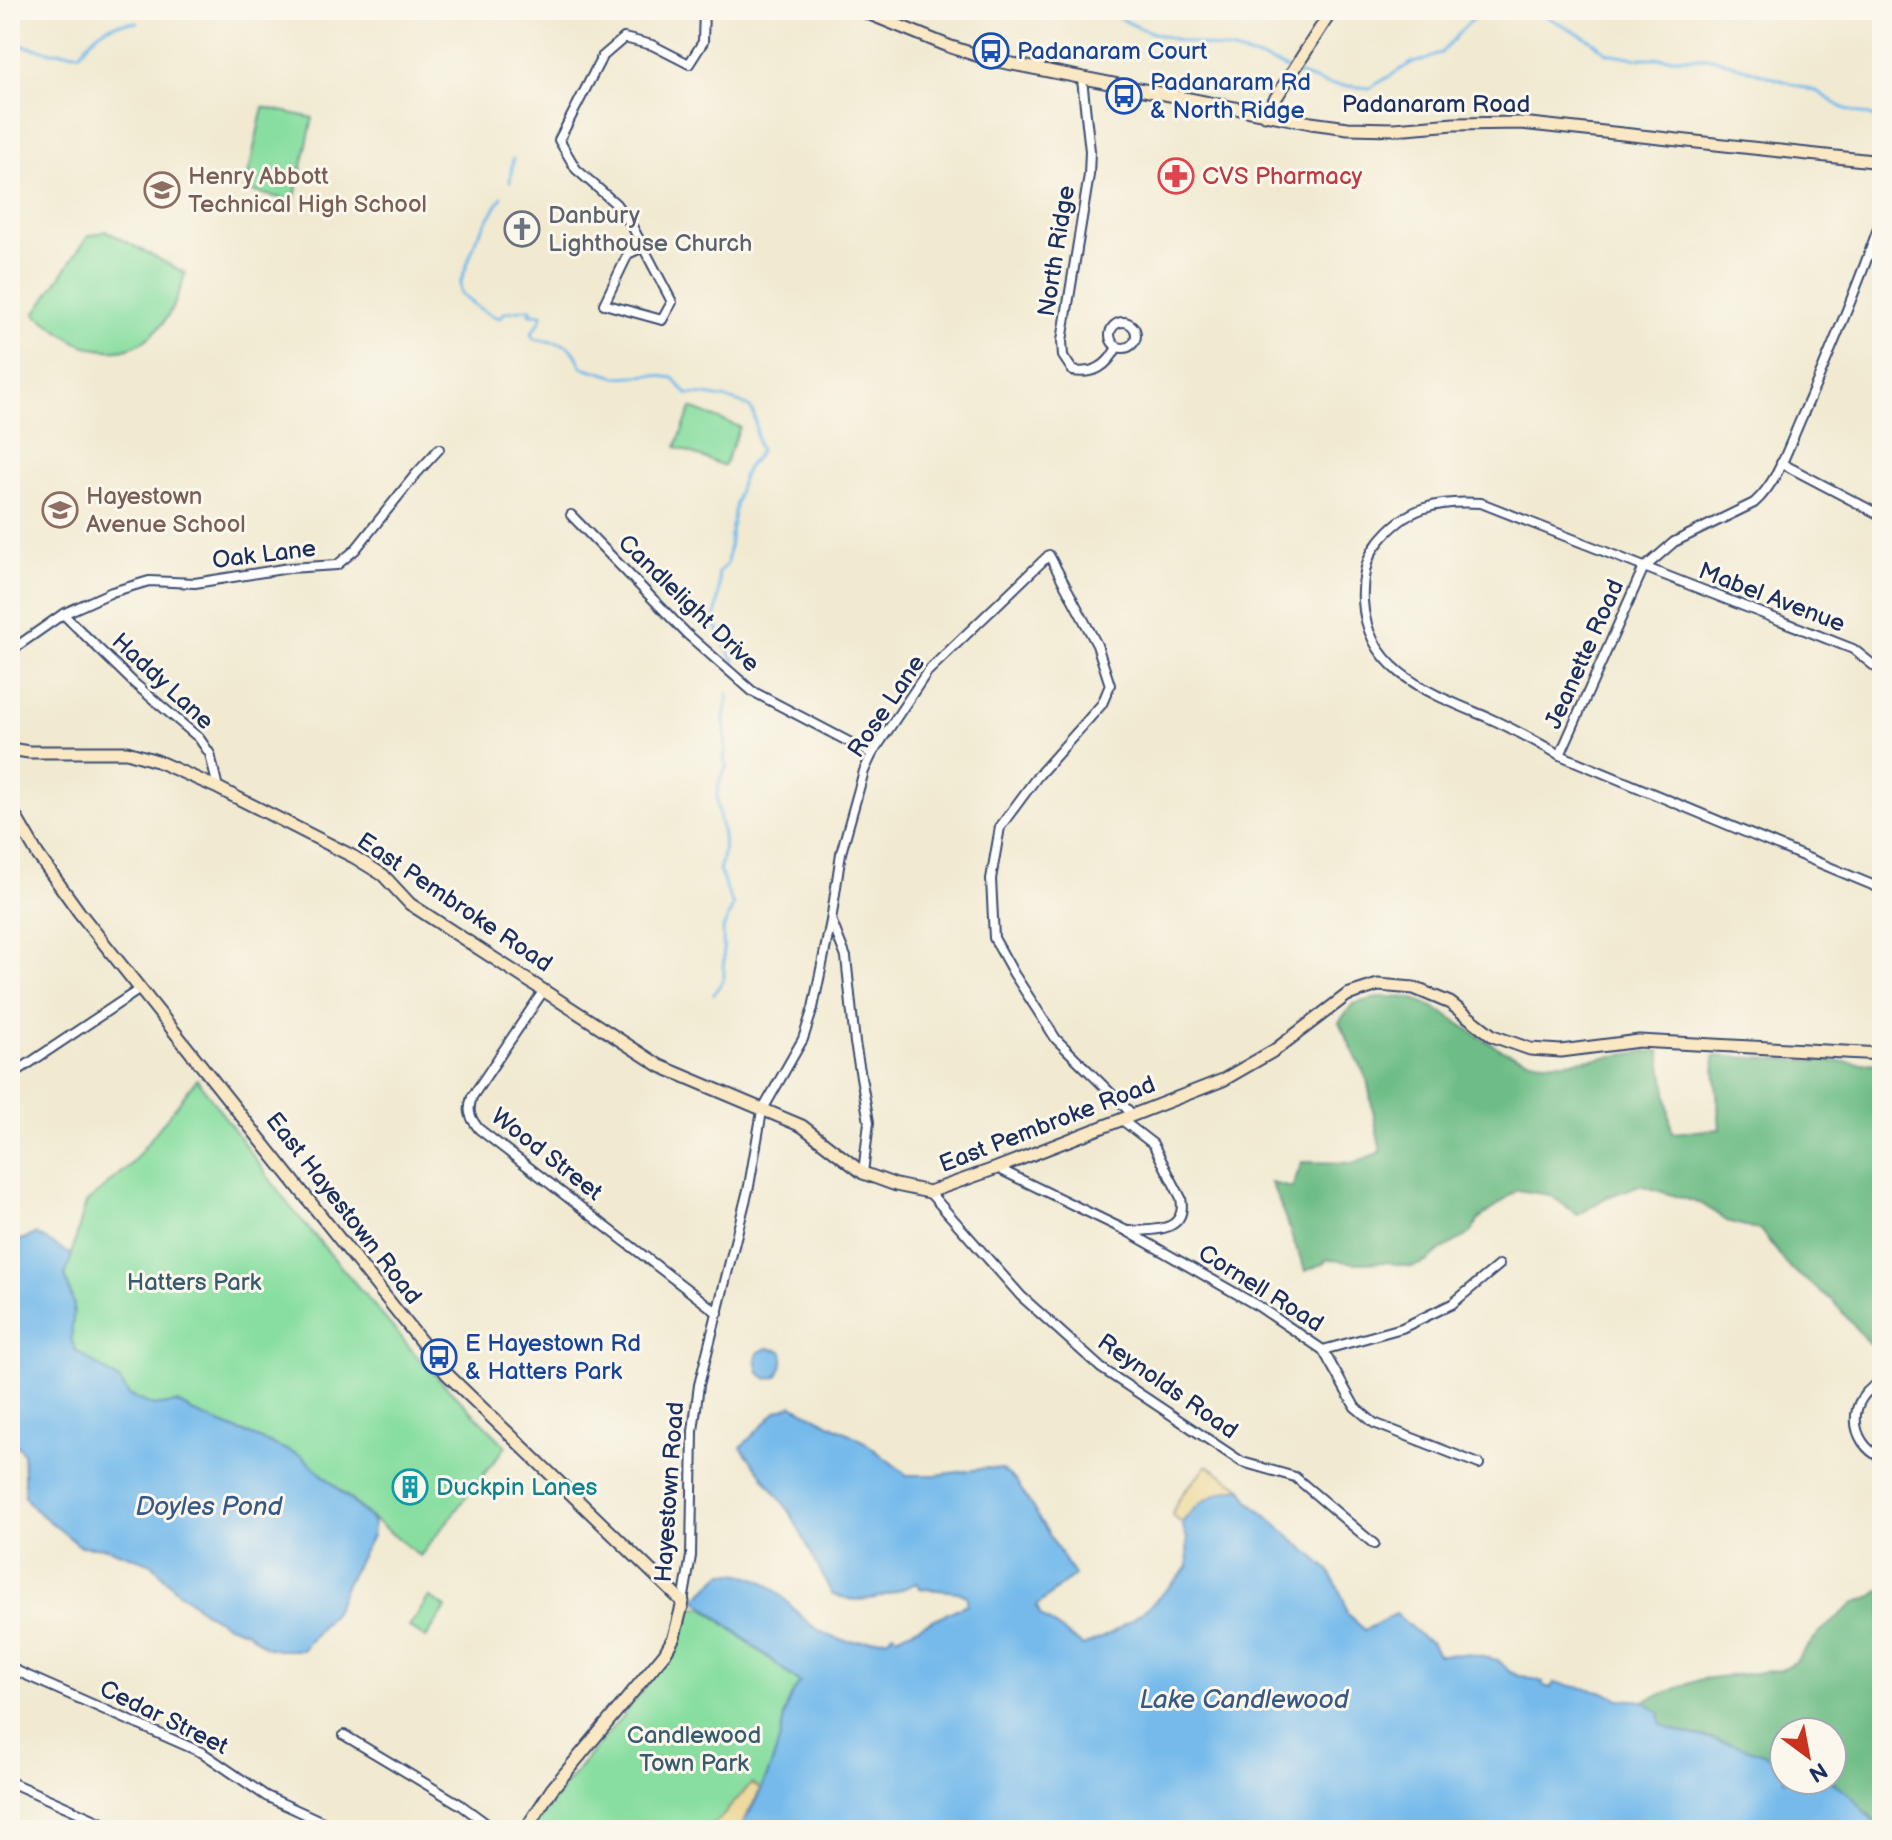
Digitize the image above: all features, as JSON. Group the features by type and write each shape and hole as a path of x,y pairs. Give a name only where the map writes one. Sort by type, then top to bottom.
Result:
{"street":[{"path":"643,247 628,254 604,304 662,320 672,302 643,247 616,204 576,169 559,140 602,57 624,38 652,45 689,64 703,42 704,10"},
{"name":"Padanaram Road","path":"860,10 992,60 1265,115 1354,128 1521,123 1882,162"},
{"path":"1265,115 1332,10"},
{"name":"North Ridge","path":"1082,79 1090,151 1089,175 1062,341 1063,356 1073,371 1087,373 1111,359 1117,347"},
{"name":"Jeanette Road","path":"1882,217 1856,292 1765,494 1754,503 1674,542 1643,569 1560,755 1882,889"},
{"name":"Oak Lane","path":"10,651 63,614 112,592 149,581 195,583 289,568 337,565 355,550 439,449"},
{"path":"1781,463 1882,516"},
{"name":"Mabel Avenue","path":"1560,755 1404,678 1381,652 1364,621 1362,583 1375,546 1397,521 1423,508 1451,501 1481,503 1853,649 1882,672"},
{"name":"Candlelight Drive","path":"571,515 687,634 752,691 872,754"},
{"name":"Rose Lane","path":"762,1111 803,1039 813,1008 841,853 872,754 927,672 1049,555 1097,645 1110,685 1102,704 1037,777 1000,827 991,879 994,938 1056,1039 1127,1117"},
{"name":"Haddy Lane","path":"63,614 134,683 199,738 210,754 218,788"},
{"name":"East Pembroke Road","path":"10,749 29,752 127,752 157,761 218,788 383,875 410,904 660,1066 802,1126 863,1173 896,1185 929,1192 1223,1080 1275,1050 1347,995 1378,985 1414,988 1450,1003 1493,1036 1530,1049 1561,1051 1639,1041 1882,1054"},
{"name":"East Hayestown Road","path":"10,807 48,870 447,1374 683,1602"},
{"path":"831,921 846,957 855,1043 869,1122 863,1173"},
{"path":"10,1076 140,989"},
{"name":"Wood Street","path":"544,990 472,1097 468,1107 471,1118 479,1129 718,1313"},
{"name":"Hayestown Road","path":"525,1830 540,1805 665,1653 674,1637 691,1556 693,1431 699,1385 750,1181 762,1111"},
{"path":"1127,1117 1153,1144 1183,1206 1175,1221 1165,1229 1127,1231"},
{"name":"Cornell Road","path":"997,1168 1127,1231 1258,1306 1323,1350 1355,1407 1374,1423 1479,1464"},
{"name":"Reynolds Road","path":"929,1192 1021,1296 1101,1368 1242,1462 1295,1477 1374,1544"},
{"path":"1323,1350 1402,1328 1452,1304 1499,1265"},
{"path":"1882,1382 1863,1396 1856,1411 1858,1434 1863,1446 1882,1458"},
{"name":"Cedar Street","path":"10,1668 203,1753 266,1796 340,1830"},
{"path":"344,1735 461,1805 495,1830"},
{"path":"10,1782 118,1830"},
{"path":"307,1830 316,1820"}],"green space":[{"path":"263,107 313,118 294,201 245,190"},
{"path":"106,231 185,273 172,309 151,336 121,349 103,350 83,345 35,314 88,236"},
{"path":"691,408 740,427 724,466 676,447"},
{"path":"1380,997 1417,1000 1499,1048 1531,1060 1560,1062 1660,1051 1672,1133 1720,1129 1714,1056 1882,1064 1882,1350 1869,1344 1833,1301 1790,1268 1760,1230 1727,1221 1702,1204 1640,1185 1607,1197 1578,1215 1550,1195 1517,1190 1479,1219 1471,1233 1428,1261 1412,1267 1387,1262 1355,1263 1327,1259 1306,1271 1271,1183 1292,1188 1302,1162 1353,1163 1381,1152 1367,1079 1339,1022 1353,1004"},
{"name":"Hatters Park","path":"197,1079 291,1208 421,1361 506,1446 420,1556 302,1456 199,1415 177,1403 153,1406 129,1395 120,1381 75,1350 71,1339 74,1305 65,1276 86,1203 131,1164"},
{"path":"1882,1589 1882,1830 1867,1812 1847,1796 1848,1716 1768,1716 1768,1756 1669,1728 1661,1724 1659,1712 1644,1701 1701,1679 1781,1670 1797,1660 1819,1633 1856,1602 1870,1598"},
{"path":"429,1597 446,1608 426,1638 409,1627"},
{"name":"Candlewood Town Park","path":"691,1607 704,1608 800,1683 787,1707 765,1780 739,1830 532,1830 650,1680 680,1633"}],"sand":[{"path":"1207,1465 1242,1488 1208,1499 1182,1523 1172,1516 1174,1508"},
{"path":"751,1784 761,1789 739,1830 709,1830"}],"water":[{"name":"Doyles Pond","path":"36,1234 72,1255 65,1276 74,1305 71,1339 75,1350 120,1381 129,1396 153,1406 177,1403 199,1415 302,1456 374,1522 372,1536 336,1609 302,1650 265,1647 247,1632 203,1611 175,1589 152,1564 107,1548 80,1546 33,1508 25,1497 23,1453 10,1435 10,1244"},
{"path":"768,1348 782,1351 783,1358 777,1377 768,1379 759,1373 756,1358 759,1352"},
{"name":"Lake Candlewood","path":"792,1405 862,1440 907,1475 1001,1469 1016,1481 1074,1575 1037,1606 1040,1615 1083,1646 1140,1614 1188,1567 1187,1539 1182,1523 1194,1509 1224,1492 1242,1488 1249,1501 1329,1570 1344,1600 1347,1614 1365,1630 1396,1614 1431,1642 1438,1655 1467,1654 1498,1660 1510,1672 1543,1682 1544,1686 1551,1688 1554,1683 1601,1691 1619,1699 1644,1701 1659,1712 1661,1724 1669,1728 1768,1756 1768,1796 1848,1794 1880,1830 739,1830 766,1780 780,1739 786,1708 800,1683 695,1599 723,1573 744,1575 760,1580 773,1589 820,1631 838,1639 856,1641 888,1638 894,1633 897,1637 967,1604 967,1596 958,1592 919,1588 917,1583 865,1600 832,1594 790,1512 741,1447 777,1411"}],"waterway":[{"path":"1108,10 1150,32 1267,60 1289,70"},
{"path":"1295,73 1326,84 1370,88 1413,62 1441,53 1470,21 1486,10"},
{"path":"1534,10 1591,40 1607,53 1635,58 1712,58 1818,92 1843,108 1882,120"},
{"path":"10,43 52,52 80,53 104,29 138,23"},
{"path":"510,181 513,159"},
{"path":"502,197 477,237 460,284 461,293 470,301 499,318 506,312 524,309 531,309 530,314 542,314 531,334 534,339 563,344 578,357 582,367 617,377 653,375 673,378 687,394 733,401 749,407 753,412 760,450 742,479 727,564 718,573 717,625 735,662"},
{"path":"714,994 724,978 723,929 733,906 719,870 723,841 717,794 727,766 724,760 727,694"}],"place":[{"name":"Padanaram Court","path":"991,51"},
{"name":"Padanaram Rd & North Ridge","path":"1124,96"},
{"name":"CVS Pharmacy","path":"1176,176"},
{"name":"Henry Abbott Technical High School","path":"162,190"},
{"name":"Danbury Lighthouse Church","path":"522,229"},
{"name":"Hayestown Avenue School","path":"60,510"},
{"name":"E Hayestown Rd & Hatters Park","path":"439,1357"},
{"name":"Duckpin Lanes","path":"410,1487"}]}
